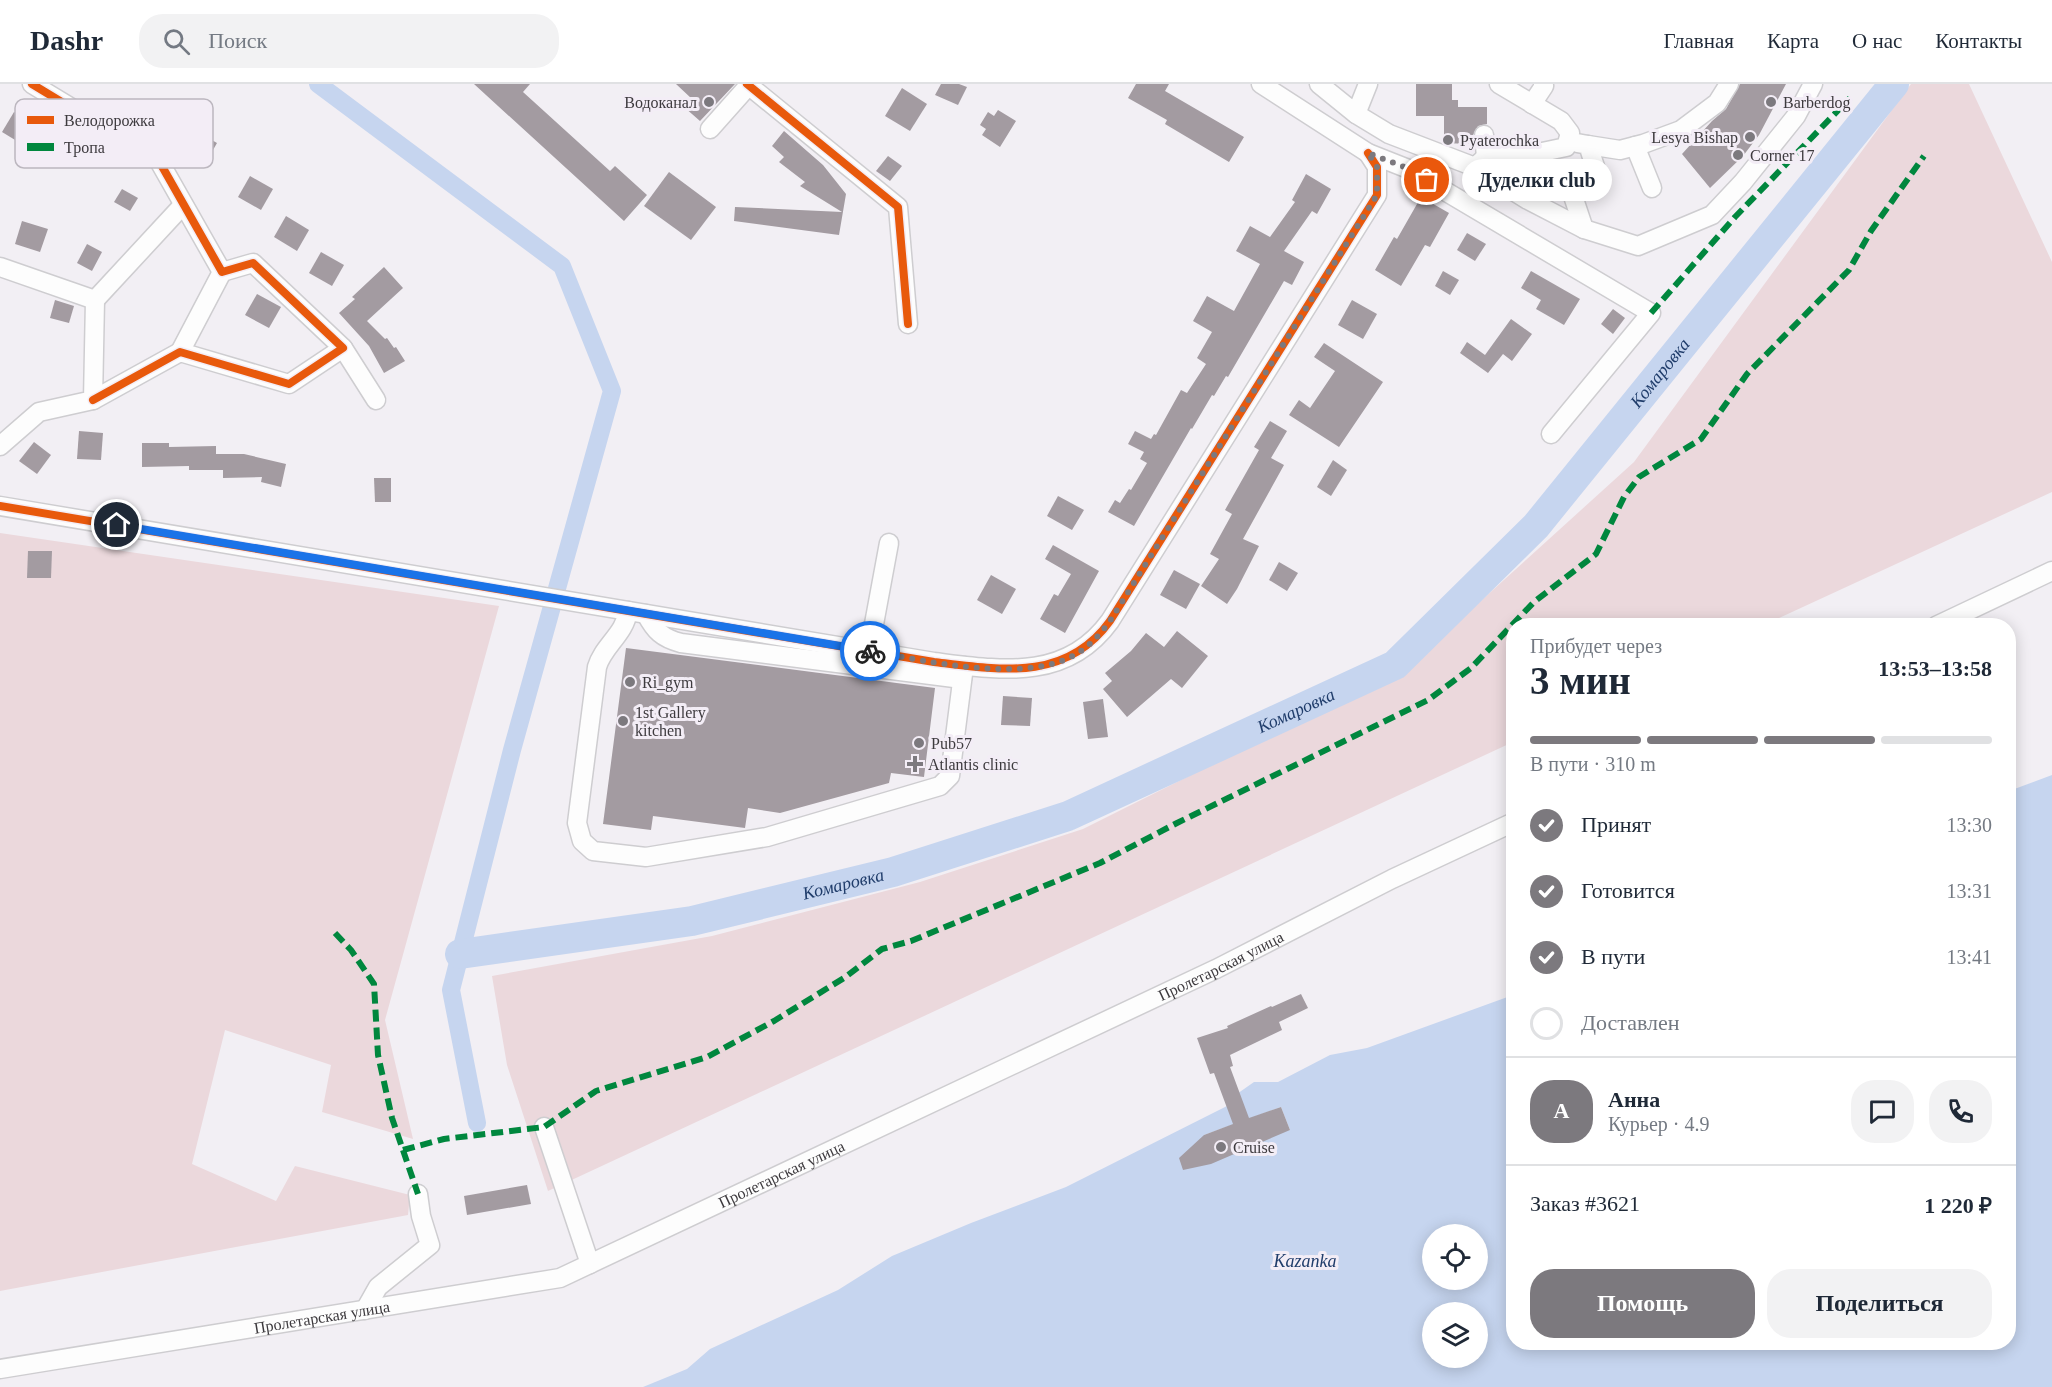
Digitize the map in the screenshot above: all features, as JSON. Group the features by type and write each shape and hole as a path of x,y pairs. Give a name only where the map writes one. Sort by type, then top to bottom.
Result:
{"street":[{"path":"32,84 57,99"},
{"path":"1319,84 1356,114 1389,134 1481,162 1528,200 1584,229 1638,246 1712,215 1743,182 1789,124 1813,84"},
{"path":"1356,114 1368,84"},
{"path":"1481,162 1566,147 1570,133 1561,121 1500,84"},
{"path":"1532,104 1544,86 1543,84"},
{"path":"1568,141 1620,150 1681,130 1717,103 1729,84"},
{"path":"710,129 749,85 898,207 908,324"},
{"path":"1265,85 1368,153 1407,168 1651,313 1551,434"},
{"path":"1481,162 1484,135"},
{"path":"1588,145 1599,179"},
{"path":"1635,146 1652,188"},
{"path":"646,614 657,633 668,640 681,643 967,671 1024,669 1054,664 1077,654 1104,630 1377,195 1377,167 1368,153"},
{"path":"163,168 222,272"},
{"path":"1570,190 1584,229"},
{"path":"93,400 95,300 183,205"},
{"path":"0,446 39,412 93,400 180,352 222,272 253,262 343,348 376,400"},
{"path":"0,267 95,300"},
{"path":"180,352 289,384 343,348"},
{"path":"0,506 869,651 967,671"},
{"path":"869,651 889,543"},
{"path":"1953,618 2052,571"},
{"path":"628,611 625,624 599,660 597,667 577,823 582,841 593,851 646,857 767,837 940,786 950,776 967,671"},
{"name":"Пролетарская улица","path":"0,1369 560,1278 1216,969 1392,879 1506,826"},
{"path":"544,1127 590,1264"},
{"path":"365,1310 378,1287 435,1242 421,1216 418,1194"}],"shaded area":[{"path":"1911,84 1969,84 2052,262 2052,492 1779,618 1506,618 1506,745 548,1191 507,1065 492,976 712,936 920,882 1083,829 1409,666 1634,462"},
{"path":"0,533 499,606 385,1020 413,1139 322,1112 331,1065 225,1030 192,1164 276,1201 295,1166 410,1195 408,1215 0,1291"}],"water":[{"name":"Kazanka","path":"2052,775 2052,1387 643,1387 687,1369 710,1349 838,1290 892,1256 1066,1187 1229,1105 1234,1096 1254,1082 1278,1082 1330,1055 1367,1048 1506,998 1506,1350 2016,1350 2016,788","holes":["1281,1107 1290,1130 1204,1135"]}],"building":[{"path":"474,84 530,84 523,92 610,171 615,166 647,195 624,221"},
{"name":"Водоканал","path":"676,84 735,84 700,121 684,107 692,99"},
{"path":"941,84 959,84 967,87 958,105 935,95"},
{"path":"1136,84 1169,84 1165,91 1244,137 1229,162 1165,124 1167,120 1128,98"},
{"path":"1416,84 1452,84 1452,100 1458,100 1458,107 1487,107 1487,124 1478,126 1473,135 1469,135 1469,144 1444,143 1444,116 1416,116"},
{"path":"1740,84 1786,84 1759,135 1743,156 1710,188 1682,154 1726,109"},
{"path":"902,88 927,104 910,131 885,116"},
{"path":"998,110 1016,121 1000,147 982,135 986,129 980,125 988,112 994,116"},
{"path":"14,112 15,113 15,140 2,132"},
{"path":"784,131 823,165 846,194 839,235 734,221 735,207 842,212 800,186 805,182 779,162 784,157 772,146"},
{"path":"888,156 902,166 890,181 876,171"},
{"path":"669,172 716,207 691,240 644,206"},
{"path":"1306,174 1331,189 1317,214 1312,211 1284,251 1304,262 1292,285 1284,281 1228,377 1226,376 1214,396 1212,395 1191,428 1134,526 1108,512 1115,500 1120,503 1129,489 1131,490 1147,463 1140,459 1144,452 1128,444 1135,431 1151,439 1154,434 1156,435 1181,390 1187,393 1206,364 1197,358 1212,332 1193,321 1207,296 1234,311 1260,264 1236,251 1250,226 1270,237 1295,202 1292,200"},
{"path":"250,176 273,189 261,210 238,197"},
{"path":"122,189 138,198 130,211 114,202"},
{"path":"1421,197 1449,213 1430,247 1425,245 1401,286 1375,270 1394,237 1397,239"},
{"path":"286,216 309,230 297,251 274,237"},
{"path":"22,221 48,229 40,252 15,244"},
{"path":"1467,233 1486,244 1475,261 1457,250"},
{"path":"87,244 102,252 92,271 77,263"},
{"path":"321,252 344,265 332,286 309,273"},
{"path":"384,267 403,288 367,321 385,339 387,338 394,348 396,347 405,361 384,373 369,346 339,313 355,299 352,297"},
{"path":"1443,271 1459,280 1450,295 1435,286"},
{"path":"1531,271 1580,299 1564,325 1536,309 1541,300 1521,288"},
{"path":"257,294 281,307 269,328 245,315"},
{"path":"55,300 74,306 69,323 50,318"},
{"path":"1352,300 1377,314 1363,339 1338,325"},
{"path":"1613,309 1625,318 1613,334 1601,324"},
{"path":"1511,319 1532,334 1512,361 1503,354 1488,373 1460,353 1467,342 1485,355"},
{"path":"1324,343 1383,382 1339,447 1289,415 1299,400 1310,408 1335,371 1314,357"},
{"path":"1270,421 1287,431 1271,458 1284,465 1243,539 1259,546 1227,604 1201,586 1219,559 1210,554 1232,514 1225,510 1259,450 1254,447"},
{"path":"79,431 103,433 101,460 77,459"},
{"path":"34,442 51,455 37,474 19,461"},
{"path":"142,443 169,443 169,447 216,446 216,454 244,454 286,464 281,487 261,482 262,477 223,478 223,470 189,470 189,466 142,467"},
{"path":"1333,460 1347,470 1331,496 1317,487"},
{"path":"374,478 391,478 391,502 375,502"},
{"path":"1058,496 1084,510 1072,530 1047,516"},
{"path":"1053,545 1099,571 1065,633 1040,619 1054,594 1058,596 1071,574 1045,559"},
{"path":"28,551 52,551 51,578 27,578"},
{"path":"1279,562 1298,573 1287,591 1269,580"},
{"path":"1174,570 1200,584 1186,609 1160,595"},
{"path":"991,575 1016,589 1002,614 977,600"},
{"path":"1177,631 1208,656 1182,688 1171,679 1127,717 1103,689 1112,681 1105,673 1131,651 1146,633 1164,647"},
{"path":"626,648 935,688 924,777 891,773 889,783 780,813 748,808 745,828 653,816 651,830 603,824"},
{"path":"1003,696 1032,698 1030,726 1001,725"},
{"path":"1103,699 1108,737 1088,739 1083,702"},
{"path":"1301,994 1308,1008 1279,1022 1282,1030 1230,1055 1233,1066 1230,1067 1249,1118 1281,1107 1290,1130 1211,1164 1183,1170 1179,1158 1204,1135 1233,1124 1214,1073 1210,1074 1197,1038 1228,1028 1227,1026"},
{"path":"527,1185 531,1204 467,1215 464,1196"}],"waterway":[{"path":"318,84 562,266 612,391 512,750 451,990 477,1123"},
{"name":"Комаровка","path":"460,954 692,921 893,872 1068,816 1395,665 1536,526 1894,84"}],"marked path":[{"path":"1651,313 1735,217 1850,98"},
{"path":"1519,618 1534,602 1596,554 1624,497 1639,477 1701,439 1747,374 1849,270 1871,231 1924,156"},
{"path":"403,1150 444,1139 544,1127 596,1091 707,1057 774,1021 844,978 882,949 911,941 1100,863 1428,700 1471,668 1506,631"},
{"path":"335,933 351,950 374,984 378,1055 392,1118 418,1194"}],"cycle path":[{"path":"32,84 57,99"},
{"path":"747,84 898,207 908,324"},
{"path":"0,506 934,662 1007,669 1052,663 1073,654 1093,641 1110,621 1377,195 1377,167 1368,153"},
{"path":"93,400 180,352 289,384 343,348 253,263 222,272 163,168"}],"way so far":[{"path":"870,651 964,666 1024,669 1054,664 1077,654 1089,645 1110,621 1377,195 1377,167 1368,153 1407,168 1427,180"}],"place":[{"name":"Водоканал","path":"709,102"},
{"name":"Barberdog","path":"1771,102"},
{"name":"Lesya Bishap","path":"1750,137"},
{"name":"Pyaterochka","path":"1448,140"},
{"name":"Corner 17","path":"1738,155"},
{"name":"Дуделки club","path":"1427,180"},
{"name":"Ri_gym","path":"630,682"},
{"name":"1st Gallery kitchen","path":"623,721"},
{"name":"Pub57","path":"919,743"},
{"name":"Atlantis clinic","path":"915,764"},
{"name":"Cruise","path":"1221,1147"}],"route":[{"path":"117,525 870,651"}]}
